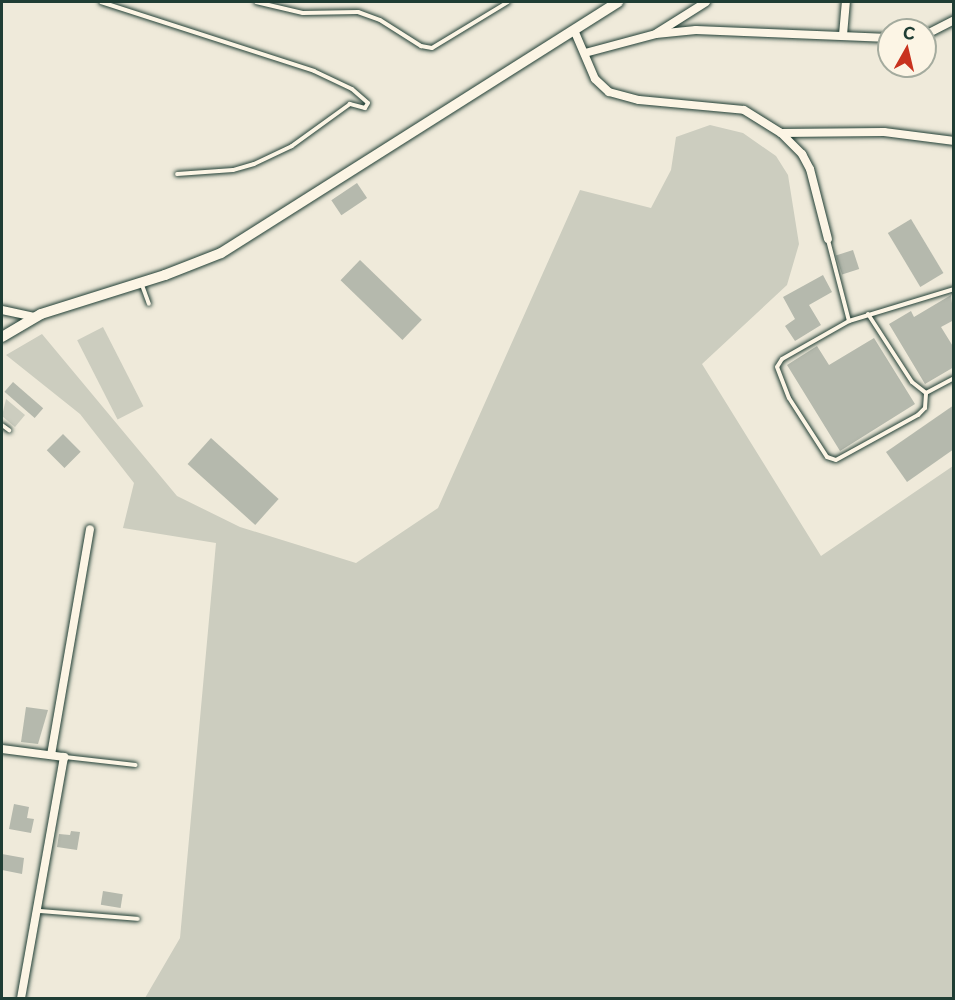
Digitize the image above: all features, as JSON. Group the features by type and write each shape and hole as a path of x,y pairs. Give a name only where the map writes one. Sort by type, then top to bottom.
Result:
{"main road":[{"path":"2,337 36,317 198,263 233,246 618,2"}],"street":[{"path":"656,34 706,2"},
{"path":"843,35 846,2"},
{"path":"937,29 954,20"},
{"path":"574,30 595,79 609,92 639,100 744,110 781,134 802,154 810,169 828,239"},
{"path":"585,54 656,34 696,30 877,37"},
{"path":"781,134 884,132 954,141"},
{"path":"2,310 36,317"},
{"path":"51,755 90,529"},
{"path":"2,749 64,757 39,911 21,999"}],"lane":[{"path":"101,2 314,71 352,89 368,103 365,108 350,104 292,146 254,164 233,170 177,174"},
{"path":"256,2 303,13 358,12 380,20 421,46 432,48 508,2"},
{"path":"828,239 849,321"},
{"path":"142,283 149,304"},
{"path":"867,314 912,382 926,393 927,401 918,415 836,460 827,457 789,398 777,367 783,359 849,321 867,314 914,304 954,289"},
{"path":"926,393 954,378"},
{"path":"2,425 9,430"},
{"path":"64,757 136,765"},
{"path":"39,911 138,919"}],"shaded area":[{"path":"710,125 743,133 776,156 788,175 799,244 787,285 702,364 821,556 953,466 953,998 145,998 180,938 216,543 123,528 134,483 80,414 6,355 42,334 177,496 240,527 356,563 438,508 580,190 651,208 671,170 676,137"},
{"path":"103,327 143,406 118,419 77,340"},
{"path":"6,399 25,415 15,427 2,416"}],"building":[{"path":"357,183 367,198 341,215 331,200"},
{"path":"911,219 943,273 920,287 888,233"},
{"path":"853,250 859,269 842,275 836,256"},
{"path":"360,260 422,320 402,340 341,280"},
{"path":"823,275 832,292 809,305 821,325 795,341 785,326 795,319 783,297"},
{"path":"951,295 954,320 941,327 954,348 954,367 925,384 889,324 911,311 914,317"},
{"path":"874,338 915,404 840,451 787,365 817,346 829,365"},
{"path":"13,382 43,408 35,418 4,392"},
{"path":"954,405 954,449 907,482 886,452"},
{"path":"63,434 81,452 64,468 47,450"},
{"path":"211,438 279,499 255,525 188,464"},
{"path":"26,707 48,710 38,744 21,742"},
{"path":"14,804 29,807 27,818 34,819 31,833 9,829"},
{"path":"71,831 80,832 77,850 57,847 59,834 70,835"},
{"path":"2,854 24,858 22,874 2,870"},
{"path":"103,891 123,894 121,908 101,905"}]}
